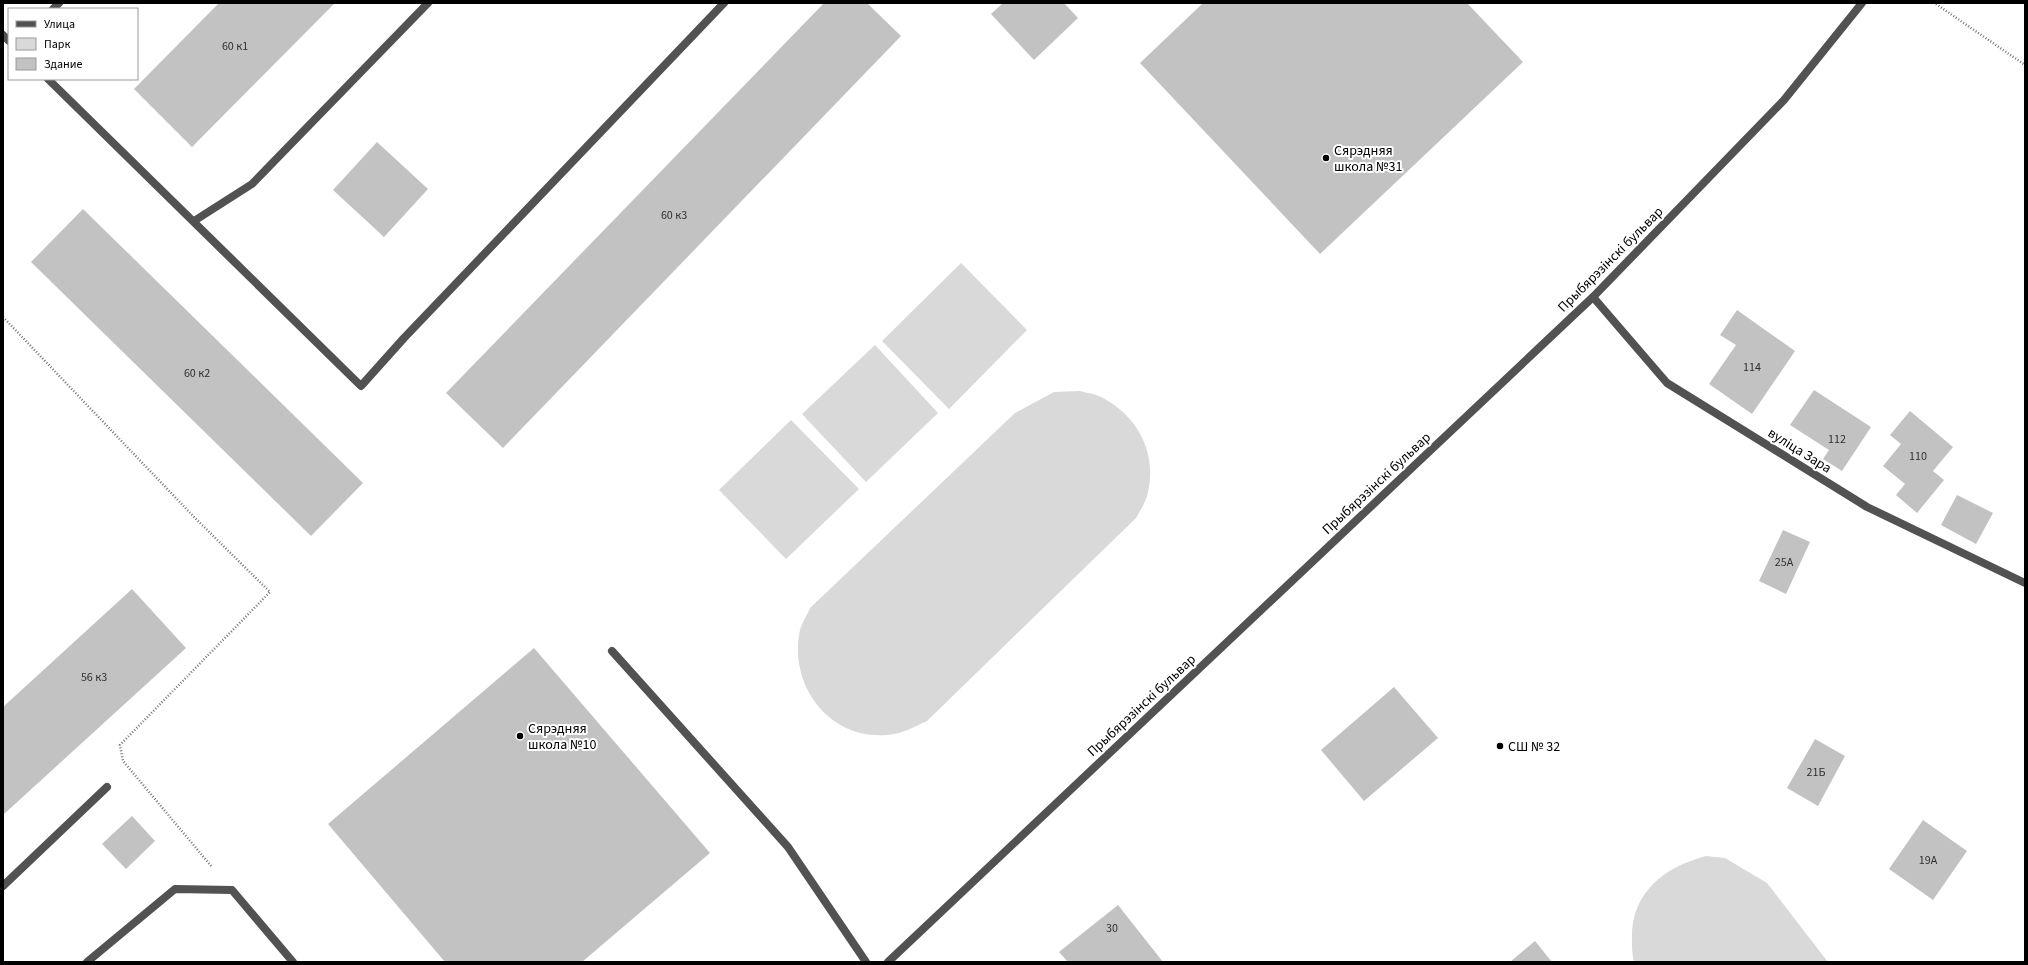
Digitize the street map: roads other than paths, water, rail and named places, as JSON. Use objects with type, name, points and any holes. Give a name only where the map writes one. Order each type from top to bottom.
[{"type":"street","points":[[194,221],[252,184],[428,3]]},
{"type":"street","points":[[49,80],[361,386],[404,338],[724,3]]},
{"type":"street","name":"Прыбярэзінскі бульвар","points":[[888,962],[1593,297],[1784,100],[1862,3]]},
{"type":"street","name":"вуліца Зара","points":[[1593,297],[1667,383],[1867,507],[2025,583]]},
{"type":"street","points":[[612,651],[788,847],[866,962]]},
{"type":"street","points":[[3,886],[107,787]]},
{"type":"street","points":[[88,962],[175,888],[232,890],[293,962]]},
{"type":"place","name":"Сярэдняя школа №31","points":[[1326,158]]},
{"type":"place","name":"Сярэдняя школа №10","points":[[520,736]]},
{"type":"place","name":"СШ № 32","points":[[1500,746]]}]
